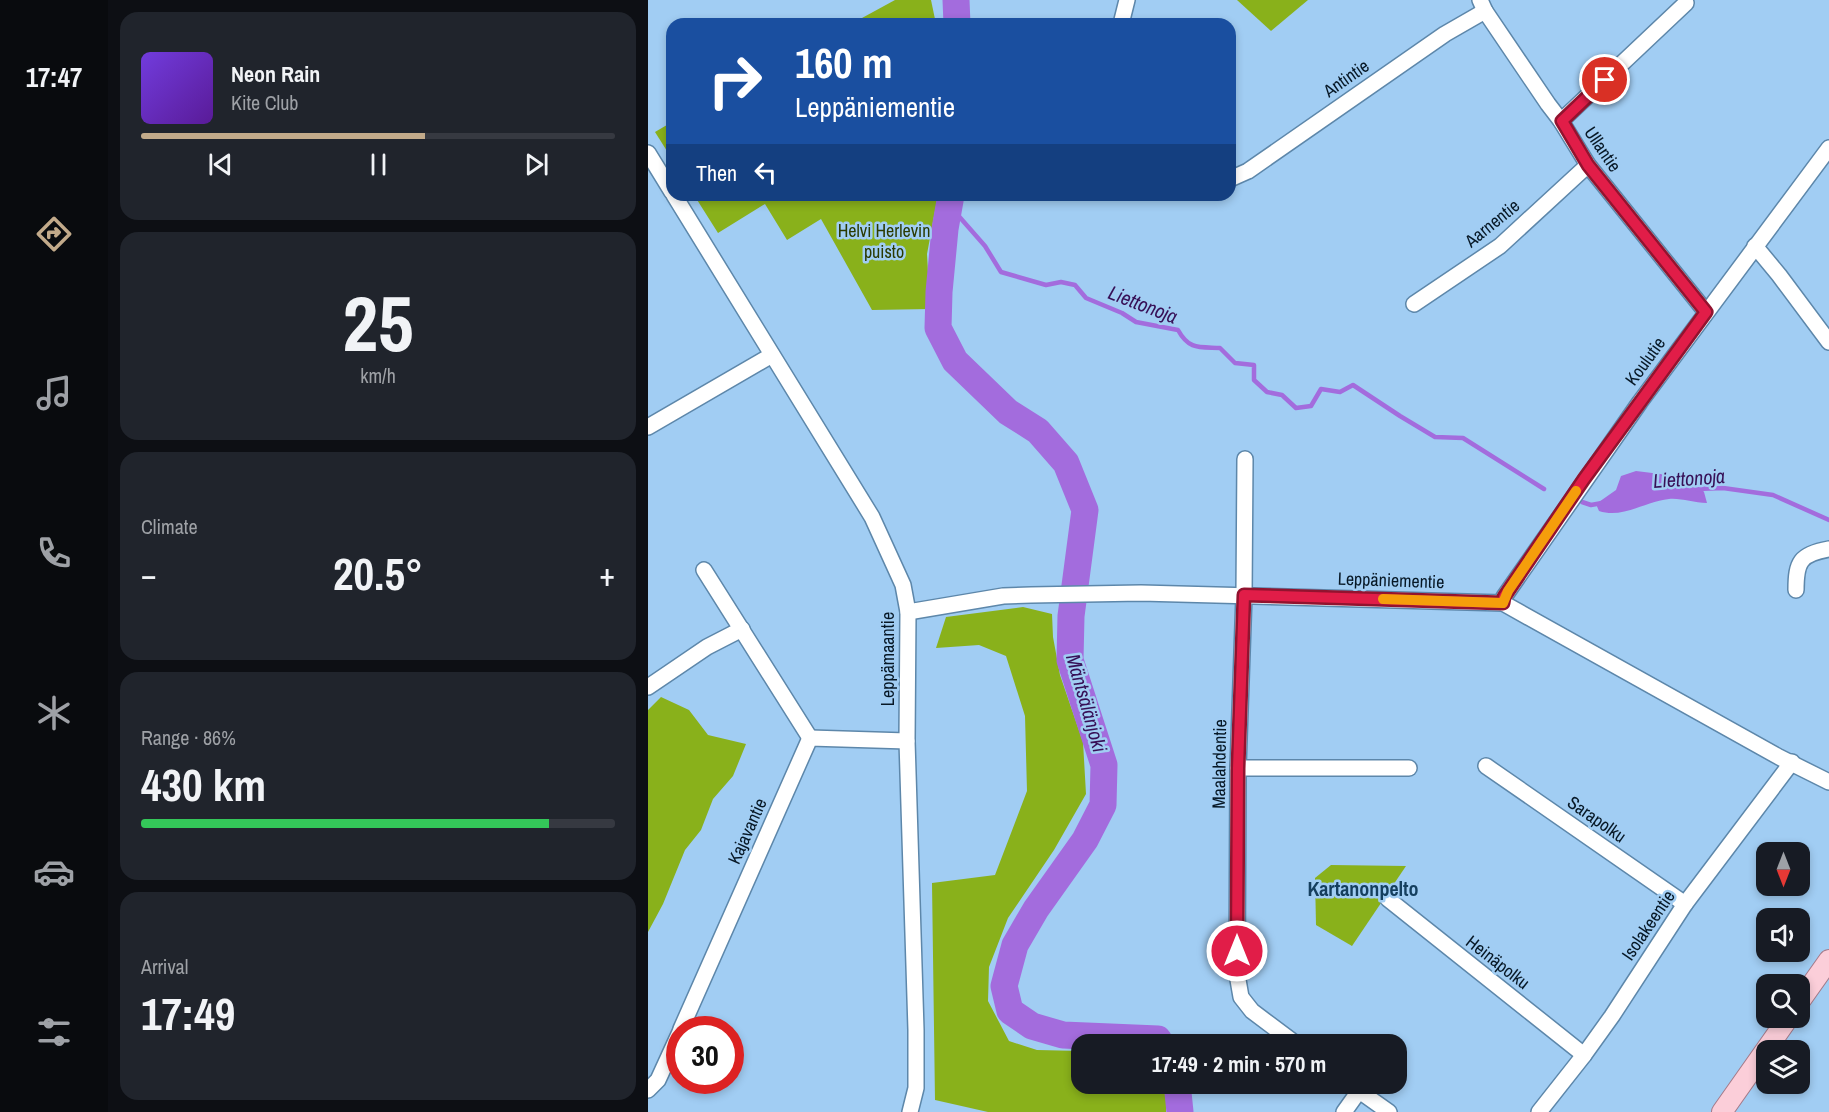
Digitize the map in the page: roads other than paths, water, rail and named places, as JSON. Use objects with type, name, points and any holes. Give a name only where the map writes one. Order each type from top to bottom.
[{"type":"main road","points":[[1810,987],[1829,960]]},
{"type":"main road","points":[[1722,1112],[1781,1028]]},
{"type":"street","points":[[1122,18],[1127,0]]},
{"type":"street","points":[[1562,121],[1686,3]]},
{"type":"street","name":"Ullantie","points":[[1482,5],[1548,105],[1562,121],[1588,165],[1706,312]]},
{"type":"street","name":"Antintie","points":[[1236,176],[1248,171],[1445,34],[1482,5]]},
{"type":"street","name":"Koulutie","points":[[1503,603],[1504,597],[1530,557],[1640,402],[1829,148]]},
{"type":"street","name":"Leppämaantie","points":[[648,153],[666,183]]},
{"type":"street","name":"Aarnentie","points":[[1414,304],[1500,246],[1588,165]]},
{"type":"street","name":"Leppämaantie","points":[[677,201],[872,517],[903,585],[908,612],[907,741],[916,1030],[916,1088],[910,1112]]},
{"type":"street","points":[[1755,246],[1829,342]]},
{"type":"street","points":[[648,427],[772,355]]},
{"type":"street","name":"Maalahdentie","points":[[1245,459],[1244,595],[1238,768],[1237,974],[1241,997],[1252,1011],[1283,1034]]},
{"type":"street","points":[[1796,590],[1798,565],[1811,553],[1829,549]]},
{"type":"street","points":[[704,570],[810,738],[907,741]]},
{"type":"street","name":"Leppäniementie","points":[[908,612],[1003,596],[1141,593],[1503,603],[1829,782]]},
{"type":"street","points":[[648,687],[707,646],[742,629]]},
{"type":"street","name":"Kajavantie","points":[[686,1016],[810,738]]},
{"type":"street","name":"Isolakeentie","points":[[1539,1112],[1612,1016],[1685,904],[1792,762]]},
{"type":"street","name":"Sarapolku","points":[[1486,766],[1685,904]]},
{"type":"street","points":[[1238,768],[1409,768]]},
{"type":"street","name":"Heinäpolku","points":[[1388,899],[1584,1055]]},
{"type":"street","name":"Kajavantie","points":[[648,1090],[658,1080],[666,1062]]},
{"type":"street","points":[[1344,1112],[1350,1094]]},
{"type":"street","points":[[1363,1094],[1389,1112]]},
{"type":"water","points":[[1636,471],[1693,478],[1704,492],[1707,503],[1669,499],[1617,513],[1599,511],[1596,504],[1616,490],[1621,476]]},
{"type":"waterway","name":"Mäntsälänjoki","points":[[956,0],[957,18]]},
{"type":"waterway","name":"Mäntsälänjoki","points":[[950,201],[939,292],[938,328],[955,361],[1008,412],[1038,431],[1066,463],[1085,510],[1071,616],[1070,660],[1104,765],[1103,805],[1085,840],[1036,909],[1015,945],[1004,986],[1010,1011],[1032,1026],[1071,1035]]},
{"type":"waterway","name":"Liettonoja","points":[[949,205],[985,246],[1001,272],[1046,285],[1061,282],[1075,285],[1086,298],[1122,313],[1136,322],[1178,330],[1186,341],[1195,346],[1220,348],[1235,363],[1254,365],[1254,380],[1267,392],[1282,395],[1296,408],[1311,406],[1321,389],[1340,392],[1353,385],[1435,437],[1463,438],[1544,489]]},
{"type":"waterway","name":"Liettonoja","points":[[1697,489],[1723,488],[1773,495],[1829,520]]},
{"type":"waterway","name":"Liettonoja","points":[[1582,502],[1591,505],[1602,503]]},
{"type":"waterway","name":"Mäntsälänjoki","points":[[1178,1094],[1180,1112]]},
{"type":"district","name":"Kartanonpelto","points":[[1363,888]]},
{"type":"park label","name":"Helvi Herlevin puisto","points":[[884,240]]}]
